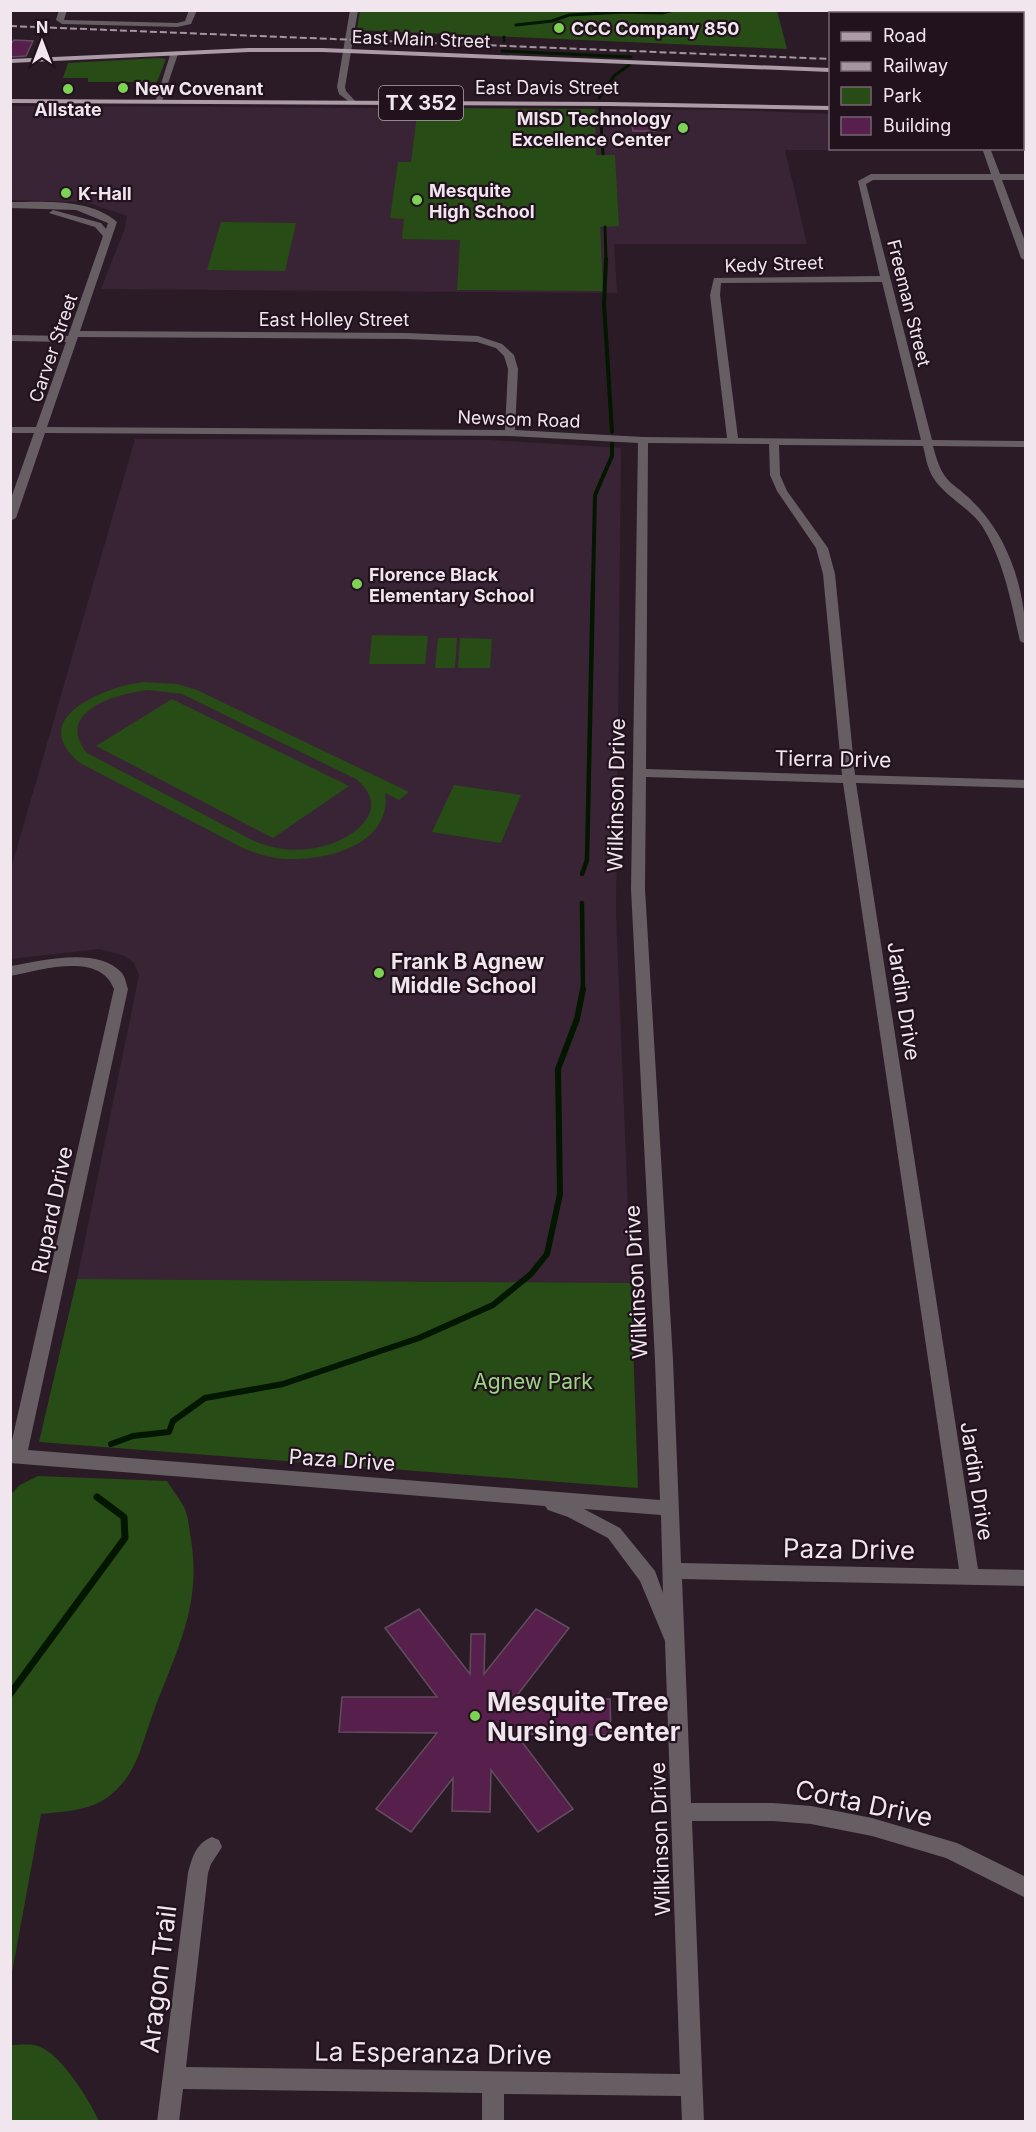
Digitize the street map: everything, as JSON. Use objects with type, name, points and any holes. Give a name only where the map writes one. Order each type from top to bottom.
[{"type":"main road","name":"East Main Street","points":[[10,61],[249,50],[348,51],[829,70]]},
{"type":"main road","name":"East Davis Street","points":[[10,101],[352,102],[829,108]]},
{"type":"street","points":[[63,10],[60,20],[62,22],[177,25],[188,22],[193,10]]},
{"type":"street","points":[[352,102],[342,92],[341,87],[354,10]]},
{"type":"street","points":[[348,51],[342,46],[345,28],[351,24]]},
{"type":"street","points":[[158,101],[174,54]]},
{"type":"street","points":[[987,150],[1026,258]]},
{"type":"street","name":"Freeman Street","points":[[996,177],[871,177],[861,183],[934,469],[941,483],[973,508],[1004,553],[1026,640]]},
{"type":"street","points":[[996,177],[1026,177]]},
{"type":"street","name":"Carver Street","points":[[10,206],[73,206],[102,215],[113,222],[75,337],[10,518]]},
{"type":"street","points":[[10,213],[68,216],[98,225],[109,237]]},
{"type":"street","name":"Kedy Street","points":[[733,442],[715,295],[717,280],[886,279]]},
{"type":"street","name":"East Holley Street","points":[[10,338],[395,336],[478,339],[499,346],[509,354],[513,369],[510,433]]},
{"type":"street","name":"Newsom Road","points":[[10,429],[510,433],[733,442],[1026,444]]},
{"type":"street","name":"Wilkinson Drive","points":[[643,440],[638,889],[642,1010],[663,1348],[693,2121]]},
{"type":"street","name":"Jardin Drive","points":[[774,442],[775,475],[782,491],[822,548],[829,574],[849,779],[970,1578]]},
{"type":"street","name":"Tierra Drive","points":[[640,774],[1026,784]]},
{"type":"street","name":"Rupard Drive","points":[[10,971],[86,962],[103,965],[115,973],[121,989],[58,1282],[14,1456]]},
{"type":"street","name":"Paza Drive","points":[[14,1456],[670,1508]]},
{"type":"street","points":[[528,1497],[574,1512],[614,1533],[648,1577],[675,1646]]},
{"type":"street","name":"Paza Drive","points":[[672,1570],[1026,1578]]},
{"type":"street","name":"Corta Drive","points":[[681,1812],[772,1812],[811,1815],[872,1827],[950,1850],[1026,1888]]},
{"type":"street","name":"Aragon Trail","points":[[168,2121],[198,1873],[202,1859],[212,1846]]},
{"type":"street","name":"La Esperanza Drive","points":[[173,2078],[691,2085]]},
{"type":"street","points":[[493,2121],[494,2083]]},
{"type":"shaded area","name":"Mesquite High School","points":[[11,106],[731,110],[829,114],[829,150],[785,150],[807,244],[614,244],[617,293],[101,289],[125,228],[127,216],[86,202],[11,200]]},
{"type":"shaded area","name":"Frank B Agnew Middle School","points":[[135,439],[490,440],[621,448],[616,914],[631,1283],[77,1279],[139,975],[134,963],[125,956],[99,949],[11,959],[10,872]]},
{"type":"green space","points":[[360,10],[777,11],[787,49],[357,30]]},
{"type":"green space","points":[[166,59],[157,82],[88,82],[88,78],[63,78],[68,63]]},
{"type":"green space","points":[[418,108],[595,109],[596,155],[615,155],[619,226],[600,227],[603,291],[457,290],[460,240],[402,239],[404,219],[390,218],[398,162],[411,162]]},
{"type":"green space","points":[[221,222],[296,223],[285,271],[207,270]]},
{"type":"green space","points":[[372,635],[428,636],[425,664],[369,664]]},
{"type":"green space","points":[[438,638],[457,638],[455,668],[435,668]]},
{"type":"green space","points":[[460,638],[492,639],[490,668],[458,668]]},
{"type":"green space","points":[[143,682],[177,684],[197,690],[409,792],[399,800],[385,793],[385,810],[379,824],[370,835],[342,851],[310,858],[289,859],[270,857],[245,849],[80,763],[65,747],[61,732],[66,719],[77,708],[109,690]],"holes":[[[149,690],[182,694],[356,779],[367,791],[371,803],[369,814],[363,824],[341,840],[315,848],[291,850],[267,846],[87,753],[79,738],[78,726],[84,715],[107,700]]]},
{"type":"green space","points":[[172,699],[349,786],[273,838],[96,746]]},
{"type":"green space","points":[[454,785],[521,795],[501,843],[432,832]]},
{"type":"green space","name":"Agnew Park","points":[[77,1279],[631,1283],[638,1488],[39,1442]]},
{"type":"green space","points":[[38,1476],[167,1481],[184,1507],[187,1517],[193,1560],[193,1585],[190,1607],[177,1651],[137,1758],[128,1776],[114,1792],[89,1807],[41,1814],[11,1978],[11,1494],[20,1485]]},
{"type":"green space","points":[[11,2045],[34,2045],[53,2056],[63,2065],[81,2089],[99,2121],[11,2121]]},
{"type":"building","points":[[14,40],[33,41],[26,56],[10,57],[10,45]]},
{"type":"building","points":[[631,116],[654,116],[655,131],[633,131]]},
{"type":"building","name":"Mesquite Tree Nursing Center","points":[[419,1609],[470,1674],[471,1634],[485,1634],[484,1674],[536,1609],[569,1628],[515,1698],[610,1699],[611,1735],[516,1734],[573,1809],[538,1832],[491,1770],[490,1812],[452,1811],[453,1778],[411,1832],[376,1809],[437,1733],[339,1732],[342,1697],[437,1697],[385,1628]]},
{"type":"waterway","points":[[516,25],[552,21],[569,15],[624,12],[662,13],[674,10]]},
{"type":"waterway","points":[[502,51],[631,57]]},
{"type":"waterway","points":[[599,98],[614,76],[629,65]]},
{"type":"waterway","points":[[600,109],[603,154]]},
{"type":"waterway","points":[[605,227],[606,259]]},
{"type":"waterway","points":[[606,259],[604,304],[612,432]]},
{"type":"waterway","points":[[593,585],[595,495],[612,456],[612,444]]},
{"type":"waterway","points":[[582,874],[587,860],[593,583]]},
{"type":"waterway","points":[[582,903],[583,989]]},
{"type":"waterway","points":[[111,1444],[133,1436],[169,1432],[173,1421],[205,1398],[283,1384],[419,1338],[493,1305],[531,1274],[547,1254],[560,1194],[558,1069],[577,1019],[583,989]]},
{"type":"waterway","points":[[10,1694],[125,1538],[124,1517],[97,1497]]},
{"type":"railway","points":[[10,26],[829,59]]},
{"type":"place","name":"CCC Company 850","points":[[559,28]]},
{"type":"place","name":"New Covenant","points":[[123,88]]},
{"type":"place","name":"Allstate","points":[[68,89]]},
{"type":"place","name":"MISD Technology Excellence Center","points":[[683,128]]},
{"type":"place","name":"K-Hall","points":[[66,193]]},
{"type":"place","name":"Mesquite High School","points":[[417,200]]},
{"type":"place","name":"Florence Black Elementary School","points":[[357,584]]},
{"type":"place","name":"Frank B Agnew Middle School","points":[[379,973]]},
{"type":"place","name":"Mesquite Tree Nursing Center","points":[[475,1716]]}]
